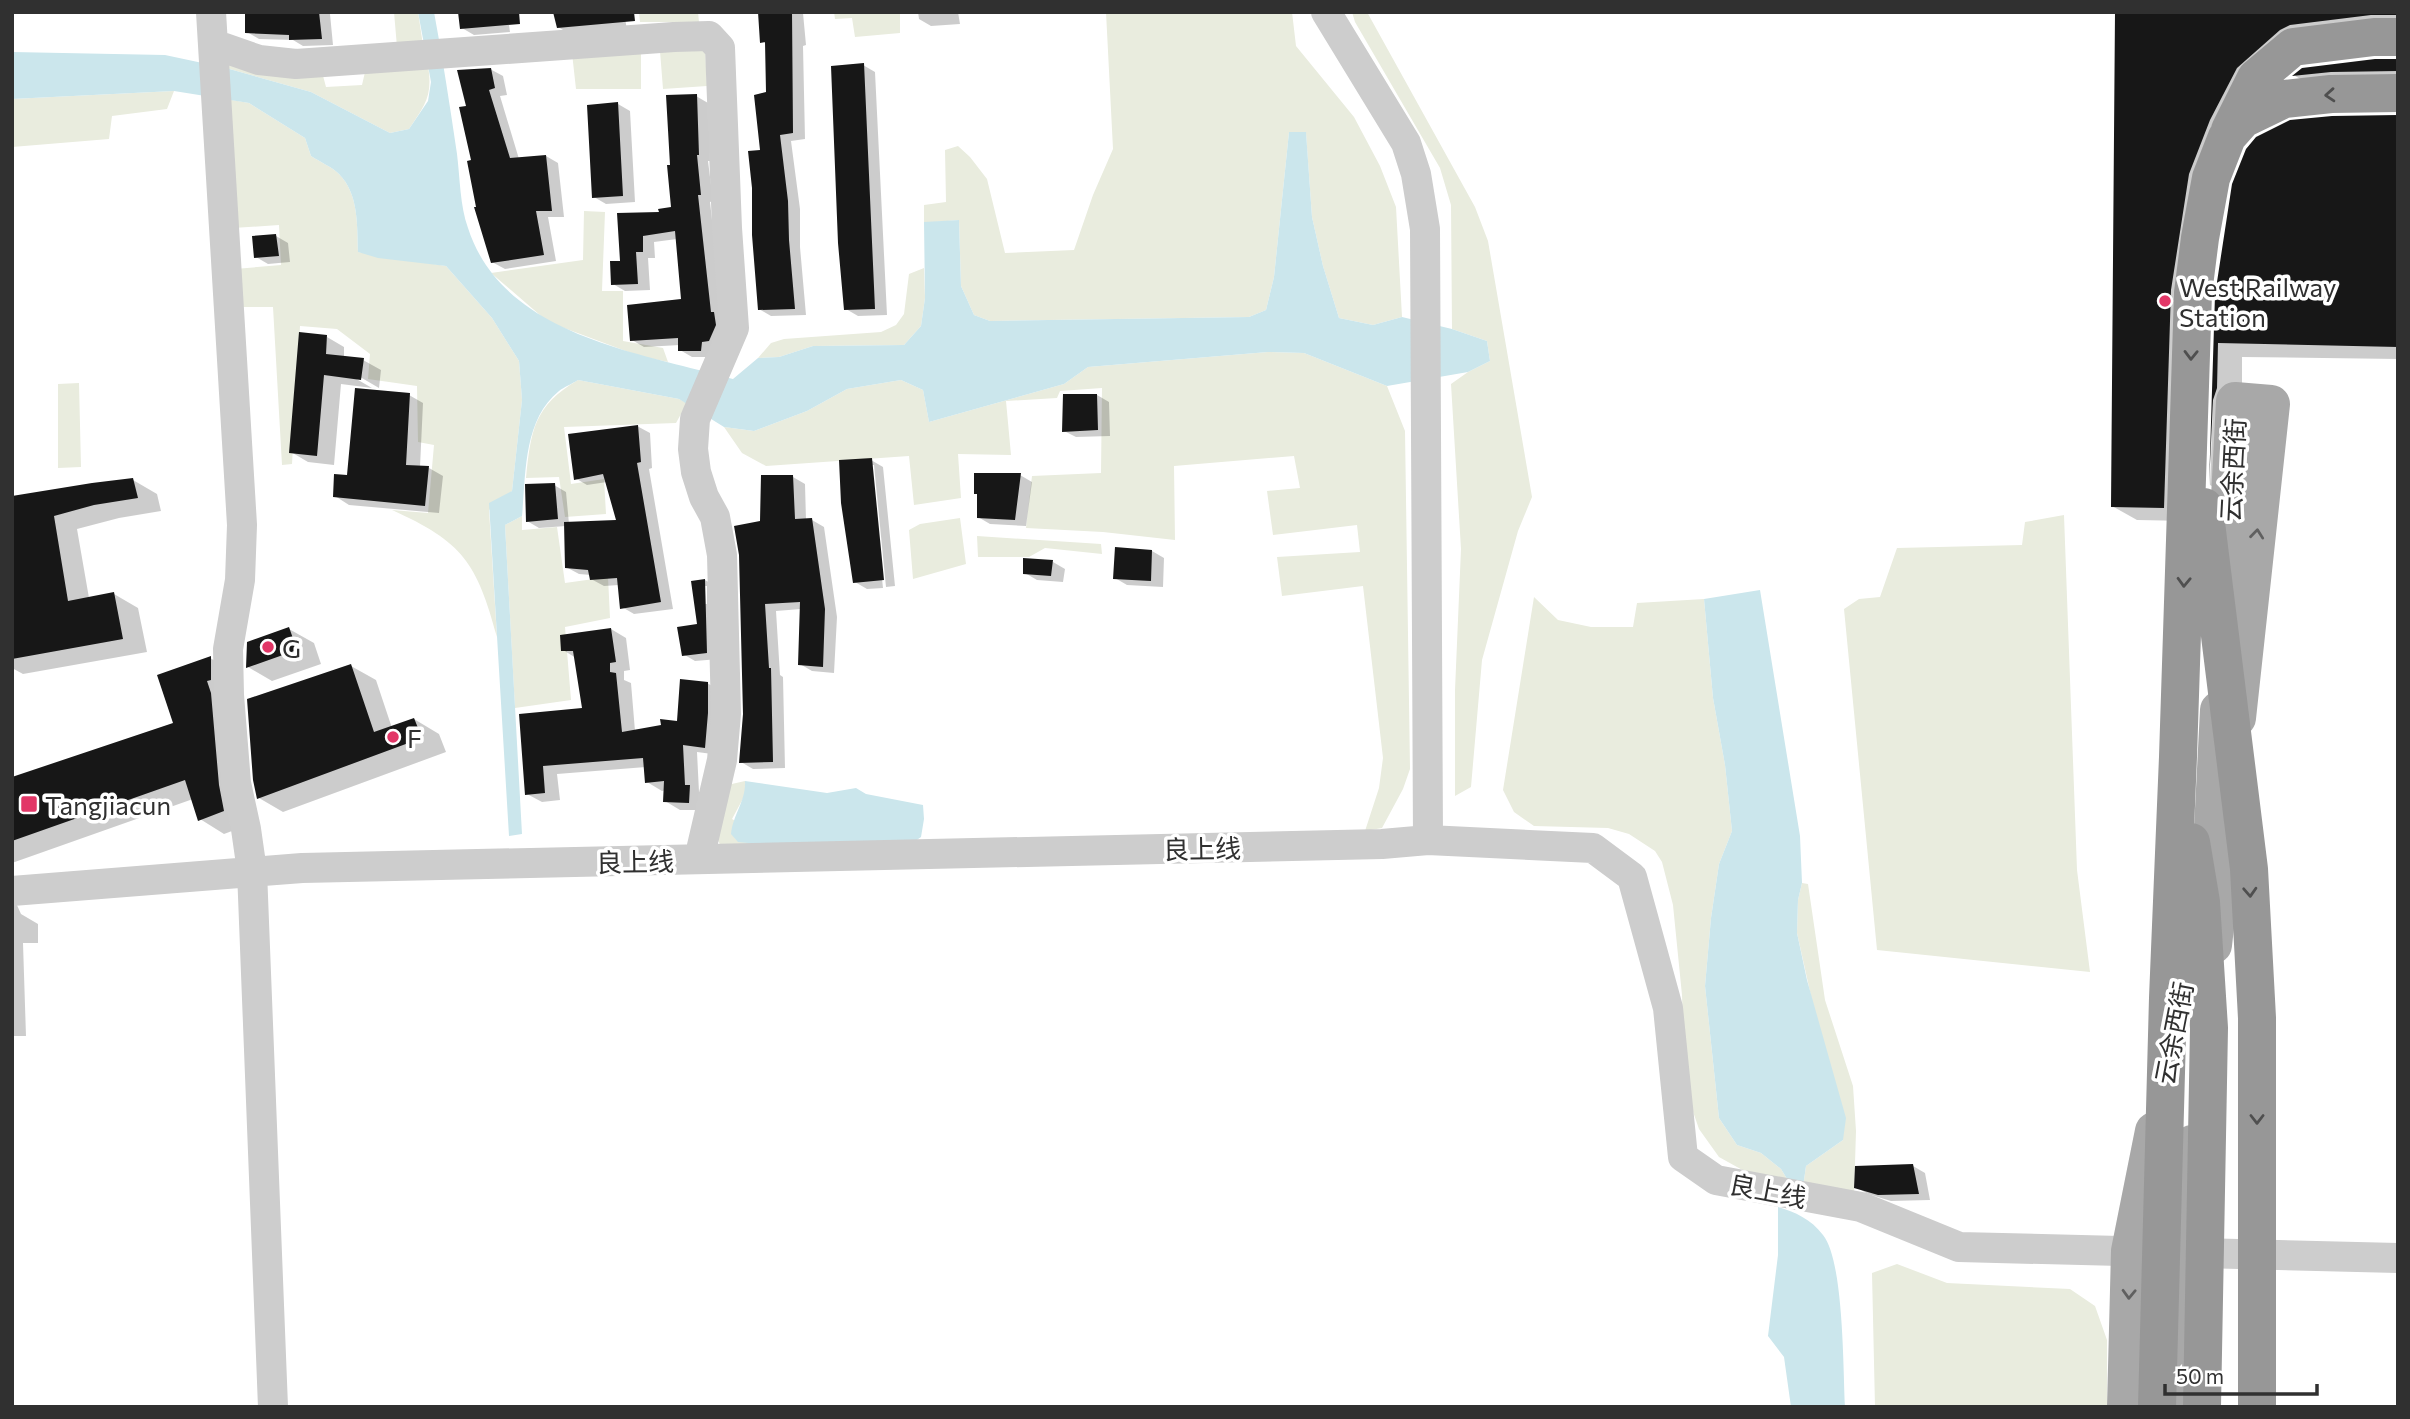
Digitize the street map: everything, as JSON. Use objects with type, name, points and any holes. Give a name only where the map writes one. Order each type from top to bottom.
[{"type":"highway","points":[[2157,1407],[2168,998],[2193,293],[2200,238],[2211,178],[2227,137],[2256,78],[2293,47],[2374,37],[2398,37]]},
{"type":"highway","points":[[2227,137],[2243,119],[2284,99],[2330,94],[2398,93]]},
{"type":"highway","points":[[2190,411],[2212,565],[2249,869],[2257,1018],[2257,1407]]},
{"type":"highway","points":[[2178,757],[2201,902],[2209,1028],[2202,1407]]},
{"type":"highway","points":[[2214,844],[2230,1042],[2226,1407]]},
{"type":"main road","name":"云余西街","points":[[2126,1407],[2130,1251],[2214,844],[2235,401],[2271,404],[2180,1252],[2179,1407]]},
{"type":"street","points":[[211,12],[242,525],[240,580],[228,649],[229,695],[236,783],[252,870],[273,1407]]},
{"type":"street","points":[[1326,12],[1406,144],[1416,174],[1425,229],[1428,840]]},
{"type":"street","points":[[213,53],[296,64],[709,36],[720,48],[734,328],[695,419],[693,449],[696,472],[704,497],[715,517],[722,555],[726,714],[722,760],[699,859]]},
{"type":"street","name":"良上线","points":[[12,891],[252,870],[1382,845],[1428,840],[1593,848],[1632,877],[1668,1008],[1683,1157],[1716,1180],[1861,1207],[1959,1247],[2398,1258]]},
{"type":"shaded area","points":[[394,12],[418,12],[423,45],[397,47]]},
{"type":"shaded area","points":[[639,12],[698,12],[699,22],[640,22]]},
{"type":"shaded area","points":[[834,12],[900,12],[900,33],[855,37],[852,18],[835,19]]},
{"type":"shaded area","points":[[1106,12],[1292,12],[1296,46],[1354,117],[1380,166],[1396,207],[1402,317],[1373,325],[1339,318],[1312,217],[1306,133],[1289,132],[1274,277],[1266,310],[1249,317],[990,321],[974,315],[961,286],[959,220],[924,223],[924,205],[946,202],[945,150],[958,146],[987,179],[1005,253],[1074,250],[1113,149]]},
{"type":"shaded area","points":[[1352,12],[1367,12],[1475,207],[1488,241],[1532,497],[1518,531],[1482,660],[1471,787],[1455,796],[1455,690],[1461,549],[1451,384],[1490,361],[1487,341],[1452,329],[1451,205],[1440,168],[1355,22]]},
{"type":"shaded area","points":[[705,47],[707,86],[663,89],[660,51]]},
{"type":"shaded area","points":[[641,50],[641,89],[576,89],[572,53]]},
{"type":"shaded area","points":[[224,55],[322,72],[326,87],[362,85],[365,72],[428,66],[428,93],[409,129],[390,133],[311,92],[226,68]]},
{"type":"shaded area","points":[[174,91],[167,109],[112,116],[109,139],[12,147],[12,99]]},
{"type":"shaded area","points":[[226,99],[249,103],[305,138],[311,156],[339,174],[346,182],[354,201],[358,252],[446,266],[492,318],[519,361],[522,400],[512,491],[489,510],[497,637],[482,590],[464,558],[436,533],[392,510],[428,513],[434,445],[418,442],[417,386],[368,379],[370,354],[337,329],[300,326],[292,464],[282,465],[273,307],[239,307],[235,269],[281,265],[279,225],[233,228]]},
{"type":"shaded area","points":[[584,211],[605,212],[602,291],[623,291],[623,341],[663,348],[668,362],[639,356],[548,322],[491,273],[583,260]]},
{"type":"shaded area","points":[[924,268],[925,298],[921,326],[904,345],[813,346],[779,357],[758,358],[771,343],[784,339],[881,332],[896,325],[904,314],[909,274]]},
{"type":"shaded area","points":[[1268,352],[1304,353],[1387,386],[1405,431],[1410,769],[1403,789],[1382,828],[1365,831],[1379,788],[1383,758],[1363,586],[1282,596],[1277,557],[1360,552],[1357,525],[1273,535],[1267,491],[1300,488],[1294,456],[1174,466],[1175,540],[1103,532],[1026,528],[1032,476],[1101,473],[1102,388],[1060,391],[1057,398],[1006,401],[1011,455],[958,454],[961,498],[914,505],[909,456],[766,466],[742,453],[724,427],[754,431],[807,411],[847,389],[901,380],[923,390],[929,422],[1064,384],[1088,367]]},
{"type":"shaded area","points":[[578,380],[679,399],[687,403],[676,423],[564,427],[571,484],[604,479],[606,514],[565,517],[559,477],[526,478],[530,446],[537,421],[552,400]]},
{"type":"shaded area","points":[[79,383],[81,467],[58,468],[58,384]]},
{"type":"shaded area","points":[[2064,515],[2077,870],[2090,972],[1877,950],[1844,609],[1859,599],[1880,597],[1897,548],[2022,545],[2025,522]]},
{"type":"shaded area","points":[[522,516],[522,530],[557,527],[565,583],[608,577],[610,618],[565,627],[571,700],[515,708],[505,525]]},
{"type":"shaded area","points":[[960,518],[966,564],[913,579],[909,530],[920,524]]},
{"type":"shaded area","points":[[977,536],[1101,544],[1102,554],[1045,548],[1029,557],[978,557]]},
{"type":"shaded area","points":[[1534,597],[1558,620],[1591,627],[1633,627],[1637,603],[1704,599],[1713,698],[1725,765],[1732,831],[1719,864],[1705,986],[1719,1118],[1737,1145],[1761,1153],[1781,1169],[1792,1187],[1755,1177],[1719,1157],[1699,1129],[1690,1103],[1684,1062],[1682,995],[1673,905],[1662,862],[1655,851],[1629,834],[1608,828],[1534,826],[1514,812],[1503,790]]},
{"type":"shaded area","points":[[745,781],[746,793],[732,819],[781,846],[722,849],[717,838],[723,786]]},
{"type":"shaded area","points":[[1802,883],[1808,884],[1825,1000],[1853,1086],[1856,1131],[1854,1195],[1803,1187],[1806,1166],[1843,1140],[1797,933],[1798,900]]},
{"type":"shaded area","points":[[1897,1264],[1947,1283],[2070,1289],[2095,1306],[2107,1340],[2107,1407],[1875,1407],[1872,1273]]},
{"type":"water","points":[[418,12],[434,12],[457,154],[463,211],[468,228],[486,264],[511,293],[542,316],[578,334],[617,348],[733,379],[758,358],[779,357],[813,346],[904,345],[921,326],[925,298],[924,222],[959,220],[961,286],[974,315],[990,321],[1249,317],[1266,310],[1274,277],[1289,132],[1306,132],[1312,217],[1339,318],[1373,325],[1402,317],[1452,329],[1487,341],[1490,361],[1468,372],[1387,386],[1304,353],[1268,352],[1088,367],[1064,384],[929,422],[923,390],[901,380],[847,389],[807,411],[754,431],[724,427],[679,399],[578,380],[559,391],[547,403],[539,417],[528,449],[522,516],[505,525],[522,834],[509,836],[489,503],[512,491],[522,400],[519,361],[492,318],[446,266],[378,258],[358,252],[356,211],[346,182],[336,171],[311,156],[305,138],[249,103],[174,91],[12,99],[12,52],[165,55],[226,68],[311,92],[390,133],[409,129],[428,101],[431,82]]},
{"type":"water","points":[[1760,590],[1800,836],[1802,883],[1798,900],[1797,933],[1807,980],[1846,1118],[1843,1140],[1806,1166],[1803,1187],[1792,1187],[1781,1169],[1761,1153],[1737,1145],[1719,1118],[1705,986],[1719,864],[1732,831],[1725,765],[1713,698],[1704,599]]},
{"type":"water","points":[[745,781],[827,793],[856,788],[866,794],[923,805],[921,837],[911,844],[781,846],[738,842],[731,834],[744,795]]},
{"type":"water","points":[[1778,1207],[1808,1220],[1823,1235],[1830,1248],[1839,1291],[1845,1407],[1791,1407],[1784,1357],[1768,1336],[1778,1255]]},
{"type":"building","points":[[245,12],[319,12],[322,39],[289,40],[289,35],[245,33]]},
{"type":"building","points":[[458,12],[519,12],[520,24],[460,29]]},
{"type":"building","points":[[553,12],[634,12],[635,21],[557,28]]},
{"type":"building","points":[[758,12],[792,12],[793,133],[780,135],[788,201],[795,309],[758,310],[748,151],[760,150],[754,95],[766,92],[765,42],[760,43]]},
{"type":"building","name":"West Railway Station","points":[[2115,12],[2398,12],[2398,15],[2371,15],[2290,25],[2280,30],[2237,68],[2210,120],[2189,174],[2171,290],[2164,508],[2111,507]]},
{"type":"building","points":[[2375,59],[2398,59],[2398,71],[2331,72],[2292,76],[2302,68]]},
{"type":"building","points":[[864,63],[875,309],[844,310],[838,243],[831,66]]},
{"type":"building","points":[[491,68],[495,88],[489,90],[510,158],[546,155],[552,211],[536,211],[544,255],[491,263],[474,207],[467,161],[471,160],[459,107],[466,106],[457,70]]},
{"type":"building","points":[[697,94],[697,155],[701,195],[698,195],[711,312],[714,312],[716,325],[709,341],[702,342],[701,351],[678,351],[678,338],[630,341],[627,305],[681,299],[675,231],[643,236],[643,252],[636,252],[638,284],[611,285],[610,261],[620,261],[617,213],[659,212],[658,209],[671,207],[667,165],[670,165],[666,95]]},
{"type":"building","points":[[618,102],[623,196],[592,198],[587,105]]},
{"type":"building","points":[[2398,115],[2398,347],[2218,343],[2209,486],[2215,295],[2232,184],[2246,149],[2256,137],[2290,120]]},
{"type":"building","points":[[276,234],[279,256],[254,258],[252,236]]},
{"type":"building","points":[[299,332],[327,335],[326,354],[364,358],[361,380],[324,375],[317,456],[289,453]]},
{"type":"building","points":[[355,388],[410,393],[406,465],[429,466],[425,506],[333,497],[334,474],[347,475]]},
{"type":"building","points":[[1063,394],[1097,394],[1098,430],[1062,432]]},
{"type":"building","points":[[638,425],[641,462],[637,463],[661,602],[620,609],[617,578],[590,580],[588,570],[565,568],[564,522],[616,520],[603,474],[574,480],[568,434]]},
{"type":"building","points":[[872,458],[884,580],[853,583],[841,503],[839,460]]},
{"type":"building","points":[[974,473],[1021,473],[1015,520],[977,518]]},
{"type":"building","points":[[761,475],[793,475],[795,519],[812,518],[825,609],[823,667],[798,665],[800,602],[765,604],[771,668],[773,762],[739,763],[743,714],[739,555],[734,526],[760,521]]},
{"type":"building","points":[[133,478],[138,498],[94,505],[54,516],[68,601],[114,592],[123,639],[12,659],[12,496]]},
{"type":"building","points":[[555,483],[558,519],[526,522],[525,484]]},
{"type":"building","points":[[1115,547],[1152,550],[1151,581],[1113,579]]},
{"type":"building","points":[[1023,558],[1053,560],[1051,576],[1023,574]]},
{"type":"building","points":[[705,579],[707,653],[682,656],[677,627],[697,624],[691,581]]},
{"type":"building","name":"G","points":[[289,627],[297,650],[246,668],[247,642]]},
{"type":"building","points":[[611,628],[616,662],[610,663],[610,672],[616,673],[622,732],[661,725],[660,719],[677,721],[680,679],[708,682],[705,748],[683,745],[685,785],[690,785],[689,803],[663,802],[664,781],[645,783],[643,758],[543,766],[545,793],[525,795],[519,714],[582,708],[573,651],[561,651],[560,635]]},
{"type":"building","points":[[211,656],[211,680],[207,681],[211,693],[219,785],[224,811],[198,821],[185,780],[12,841],[12,777],[173,723],[157,675]]},
{"type":"building","points":[[351,664],[374,732],[414,718],[422,738],[257,799],[247,699]]},
{"type":"building","points":[[1913,1164],[1919,1194],[1878,1195],[1854,1188],[1855,1166]]},
{"type":"place","name":"West Railway Station","points":[[2165,301]]},
{"type":"place","name":"G","points":[[268,647]]},
{"type":"place","name":"F","points":[[393,737]]},
{"type":"place","name":"Tangjiacun","points":[[29,804]]}]
